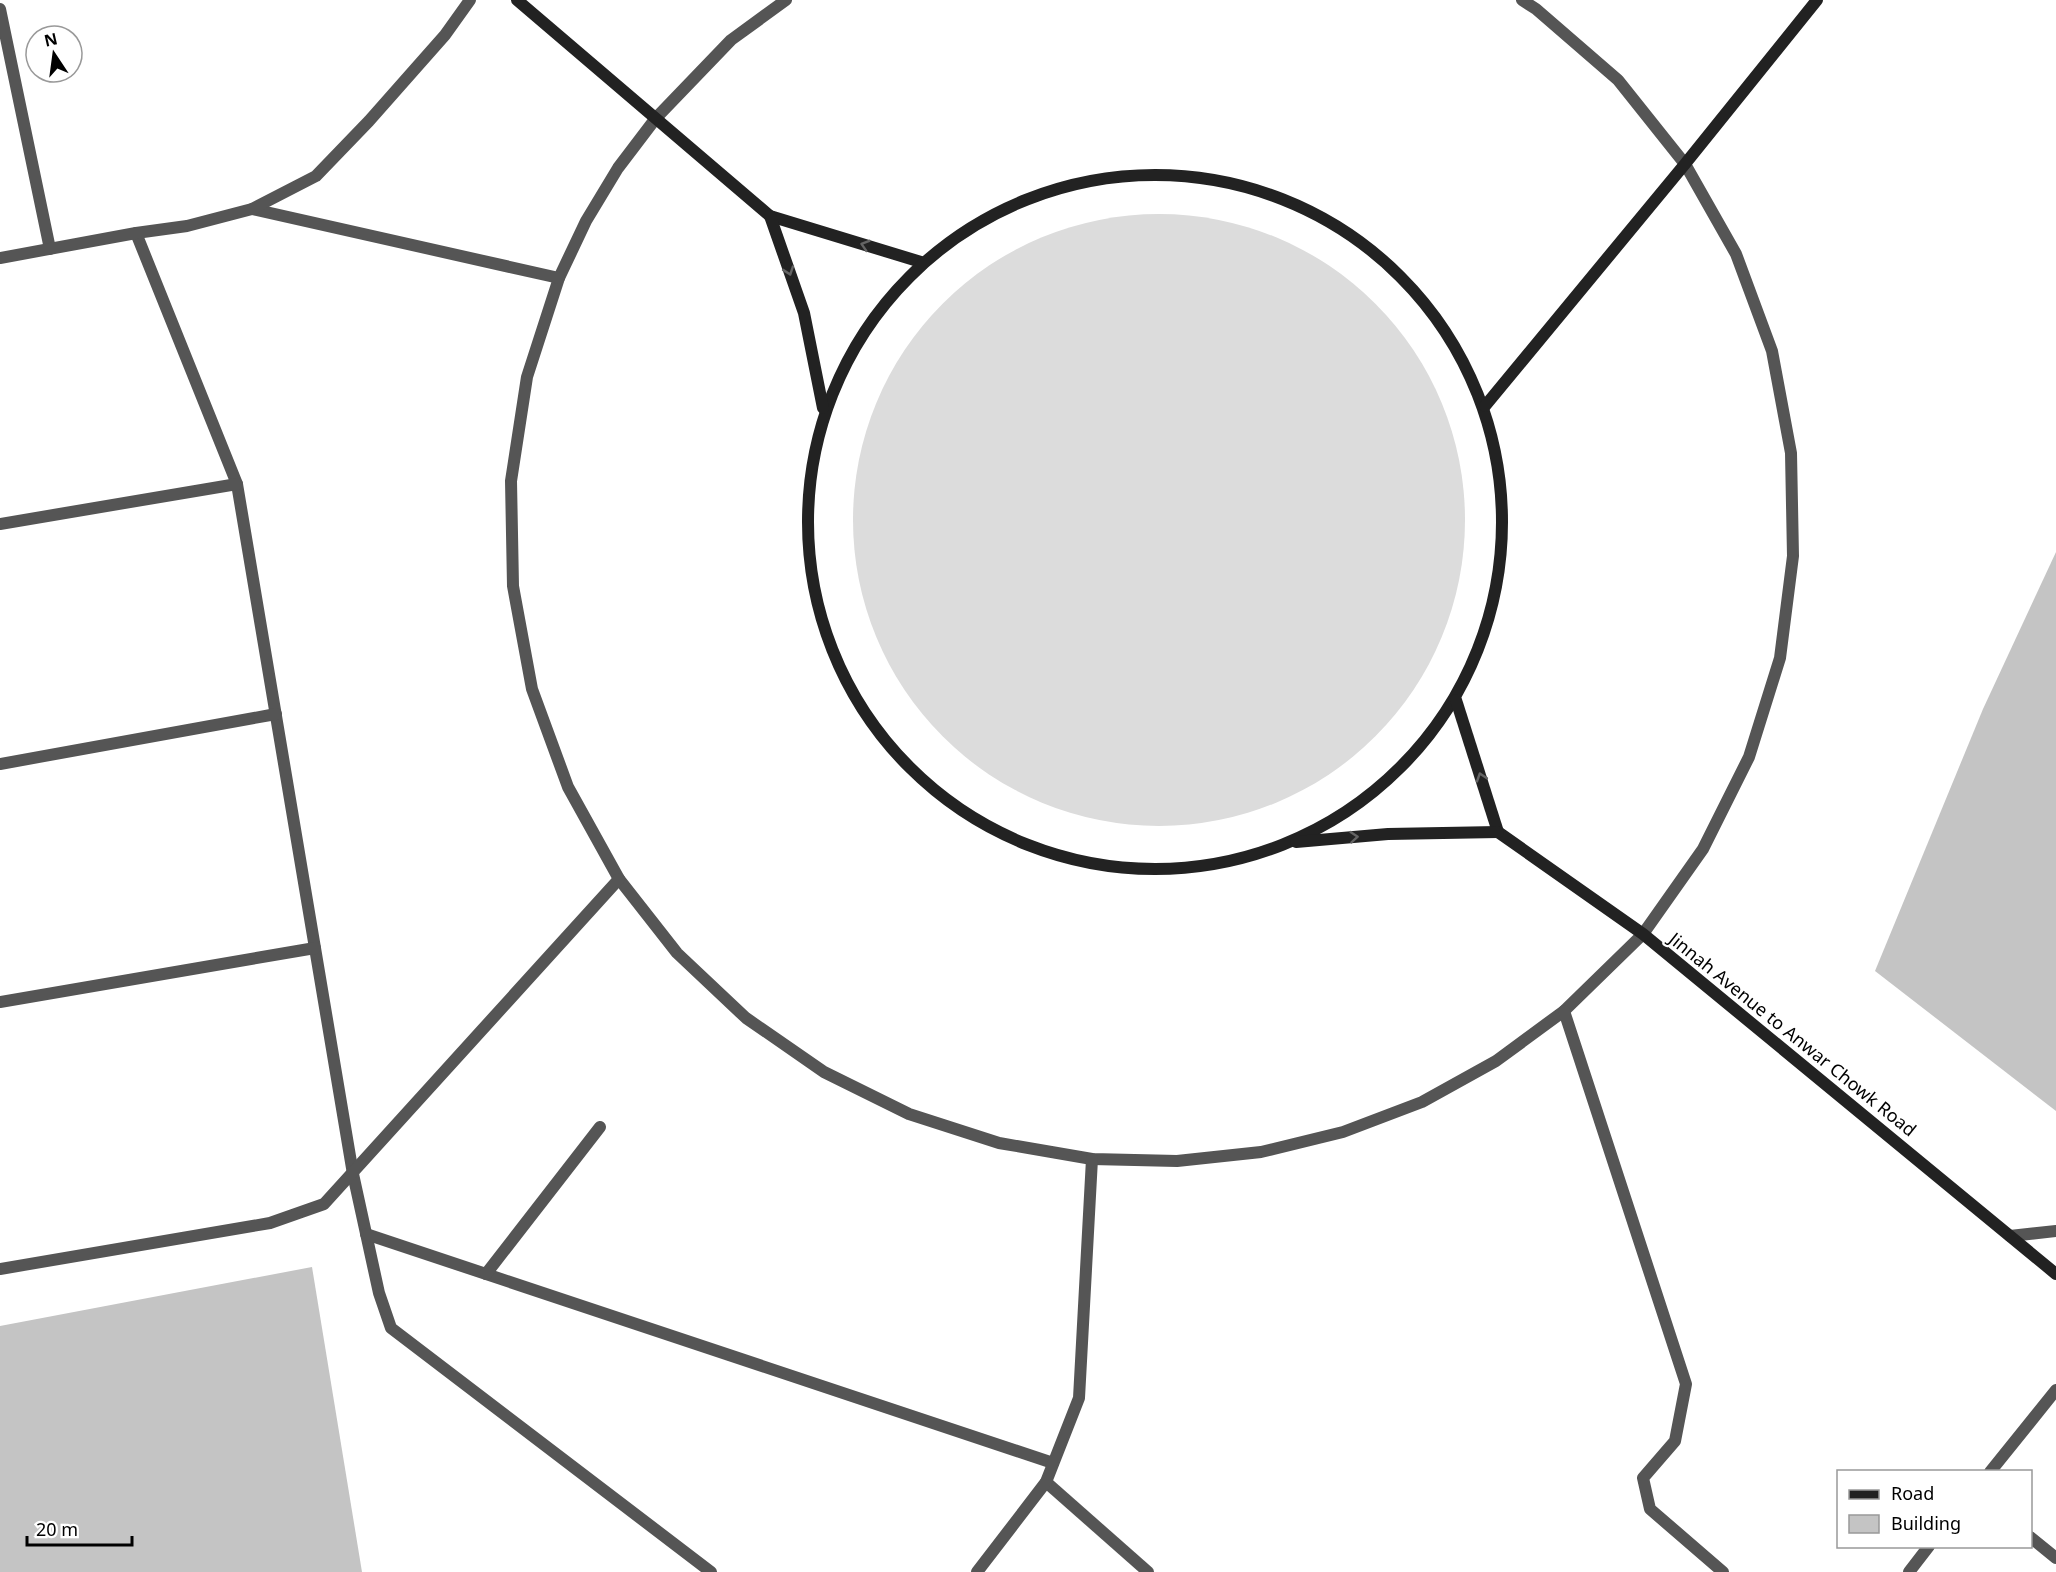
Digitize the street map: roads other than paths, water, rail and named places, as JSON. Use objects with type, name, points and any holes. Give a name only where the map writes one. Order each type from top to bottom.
[{"type":"street","points":[[0,258],[187,226],[252,208],[316,176],[438,44],[470,0]]},
{"type":"street","points":[[517,0],[770,216],[921,262]]},
{"type":"street","points":[[786,0],[731,40],[656,118],[618,168],[591,212],[559,278],[527,377],[511,481],[513,586],[532,689],[567,788],[619,879],[677,953],[746,1018],[824,1072],[909,1114],[999,1143],[1092,1159],[1177,1161],[1261,1152],[1343,1132],[1422,1102],[1496,1061],[1564,1011],[1643,934],[1703,849],[1749,757],[1780,658],[1793,556],[1791,453],[1772,351],[1736,254],[1685,164],[1618,80],[1536,9],[1522,0]]},
{"type":"street","points":[[1485,406],[1817,0]]},
{"type":"street","points":[[0,9],[50,249]]},
{"type":"street","points":[[1295,842],[1387,783],[1456,700],[1495,606],[1505,506],[1485,406],[1431,306],[1347,229],[1242,184],[1128,174],[1017,201],[921,262],[862,329],[823,408],[804,541],[837,671],[916,779],[1031,849],[1164,872],[1295,842],[1388,834],[1498,832],[1456,700]]},
{"type":"street","points":[[252,208],[559,278]]},
{"type":"street","points":[[770,216],[804,313],[823,408]]},
{"type":"street","points":[[136,233],[237,484],[353,1174],[379,1293],[391,1328],[711,1572]]},
{"type":"street","points":[[0,524],[237,484]]},
{"type":"street","points":[[0,764],[276,714]]},
{"type":"street","name":"Jinnah Avenue to Anwar Chowk Road","points":[[1498,832],[1643,934],[2056,1274]]},
{"type":"street","points":[[0,1269],[270,1223],[324,1204],[619,879]]},
{"type":"street","points":[[0,1002],[315,948]]},
{"type":"street","points":[[1564,1011],[1686,1384],[1675,1441],[1643,1478],[1650,1509],[1723,1572]]},
{"type":"street","points":[[486,1274],[600,1127]]},
{"type":"street","points":[[977,1572],[1046,1482],[1078,1398],[1092,1159]]},
{"type":"street","points":[[2010,1236],[2056,1231]]},
{"type":"street","points":[[366,1234],[1053,1463]]},
{"type":"street","points":[[1992,1470],[2056,1390]]},
{"type":"street","points":[[1046,1482],[1148,1572]]},
{"type":"street","points":[[2032,1539],[2056,1558]]},
{"type":"street","points":[[1909,1572],[1927,1548]]}]
